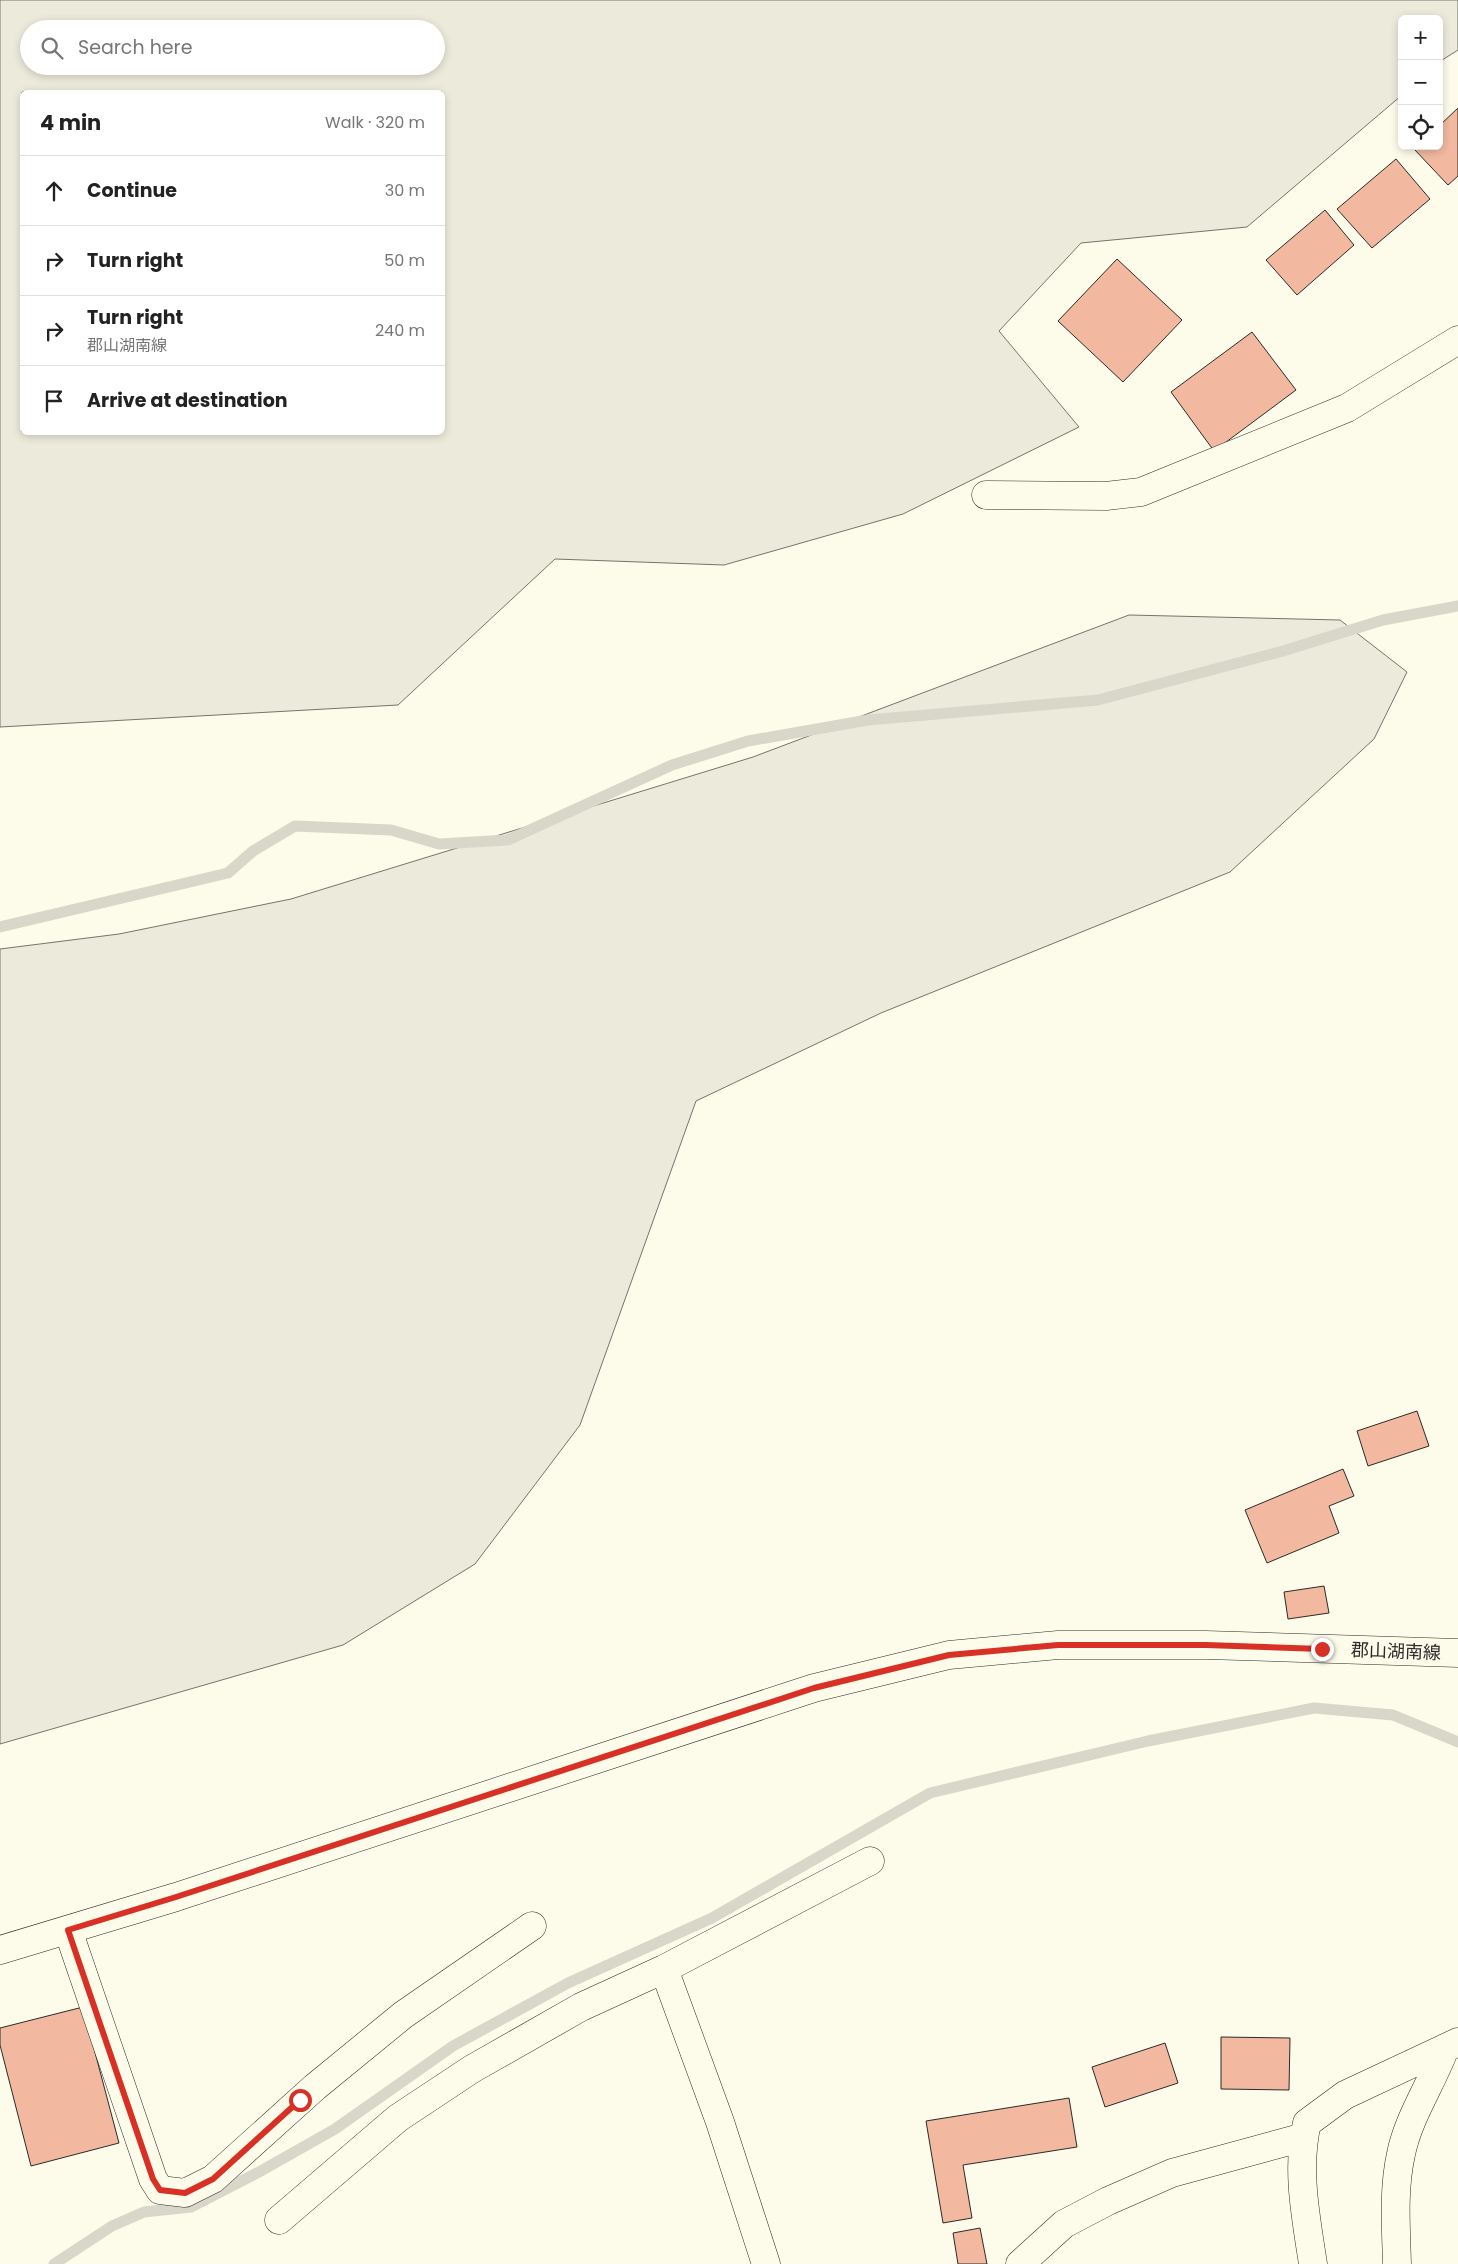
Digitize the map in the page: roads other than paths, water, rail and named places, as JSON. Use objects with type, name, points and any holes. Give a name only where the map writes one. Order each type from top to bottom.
[{"type":"street","points":[[986,495],[1106,496],[1141,492],[1347,408],[1458,340]]},
{"type":"street","name":"郡山湖南線","points":[[0,1950],[176,1897],[814,1688],[949,1655],[1058,1645],[1206,1645],[1458,1653]]},
{"type":"street","points":[[279,2220],[398,2118],[458,2078],[581,2007],[664,1969],[870,1861]]},
{"type":"street","points":[[68,1930],[153,2179],[160,2190],[185,2193],[213,2179],[315,2086],[403,2015],[532,1926]]},
{"type":"street","points":[[664,1969],[720,2122],[766,2264]]},
{"type":"street","points":[[1313,2264],[1302,2182],[1304,2136],[1307,2122],[1345,2095],[1451,2045]]},
{"type":"street","points":[[1396,2264],[1395,2201],[1401,2152],[1419,2104],[1451,2045]]},
{"type":"street","points":[[1020,2264],[1064,2224],[1108,2201],[1172,2173],[1304,2136]]},
{"type":"waterway","points":[[0,927],[228,873],[253,851],[295,826],[391,830],[439,844],[508,840],[672,765],[748,741],[868,720],[1098,700],[1283,651],[1383,620],[1458,606]]},
{"type":"waterway","points":[[54,2264],[112,2226],[144,2212],[191,2207],[259,2172],[335,2129],[453,2046],[568,1983],[712,1918],[930,1793],[1148,1741],[1314,1708],[1393,1715],[1458,1742]]}]
